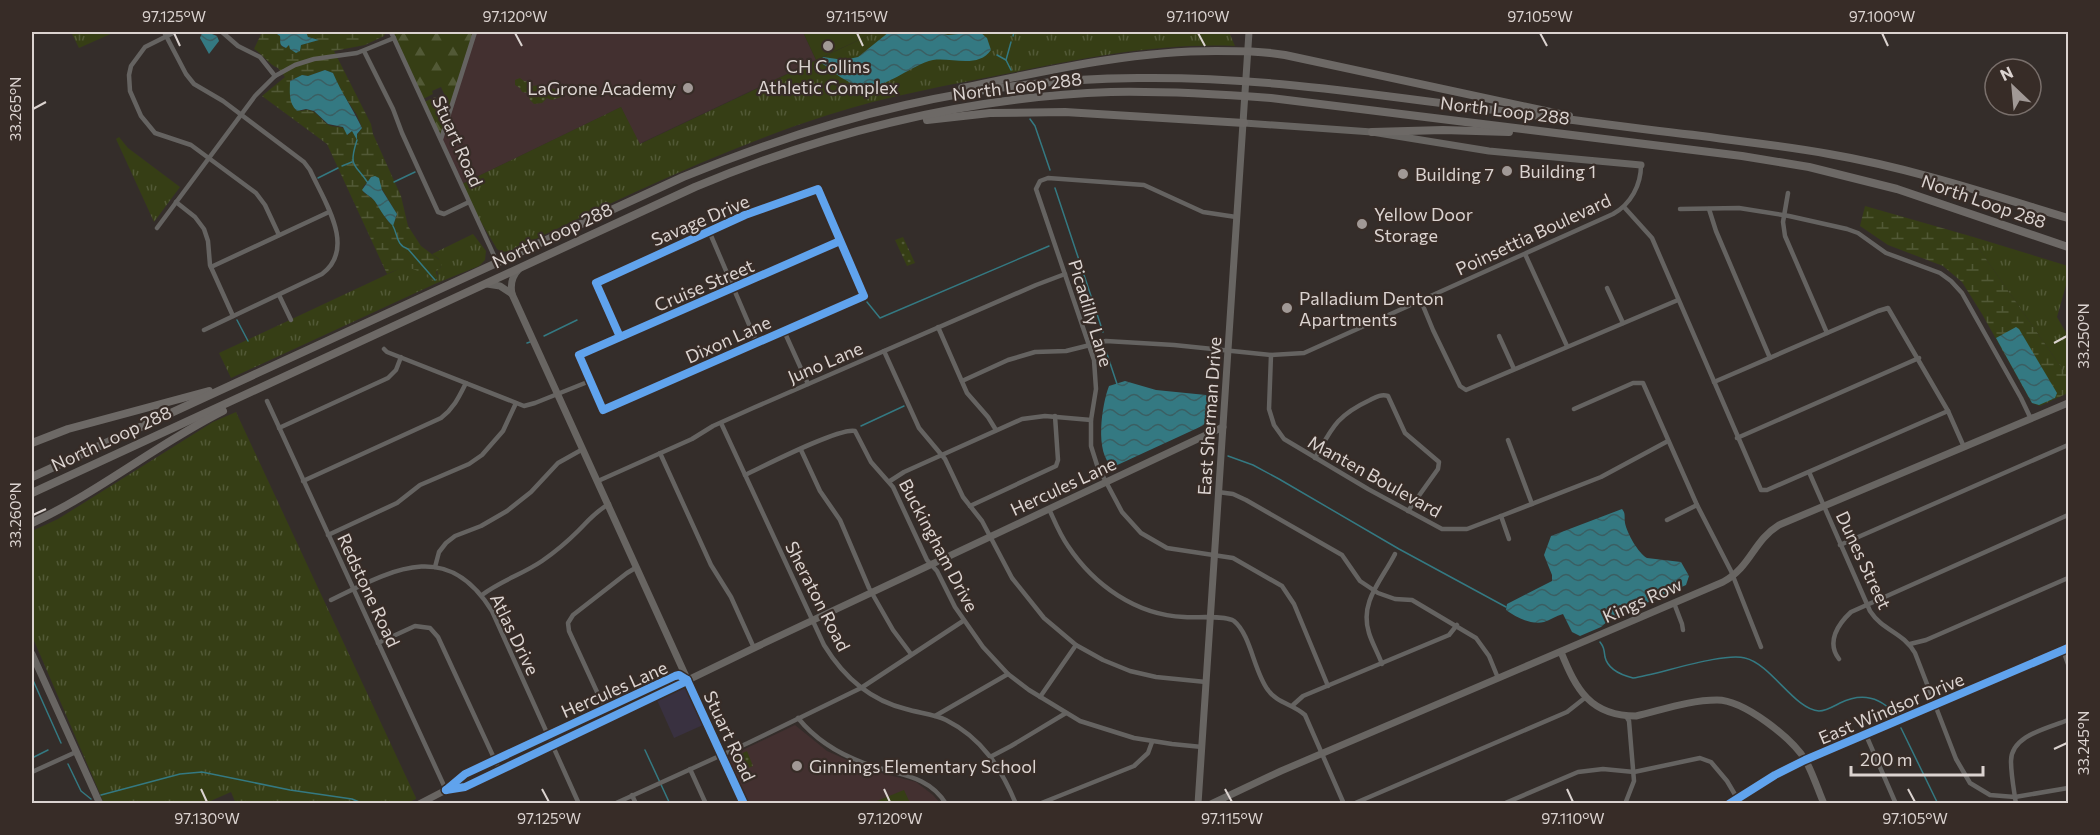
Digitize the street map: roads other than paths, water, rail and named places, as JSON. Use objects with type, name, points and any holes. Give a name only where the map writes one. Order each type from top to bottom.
[{"type":"highway","points":[[915,102],[961,88],[1113,58],[1187,51],[1248,51],[1285,55],[1562,113],[1583,122]]},
{"type":"highway","name":"North Loop 288","points":[[32,477],[497,262],[731,157],[817,127],[915,102],[999,88],[1073,80],[1139,78],[1271,84],[1827,153],[1927,176],[2068,218]]},
{"type":"highway","name":"North Loop 288","points":[[32,493],[722,176],[792,151],[870,128],[956,109],[1072,94],[1137,92],[1271,98],[1742,156],[1831,172],[1941,202],[2068,247]]},
{"type":"highway","points":[[870,128],[963,115],[1030,112],[1108,114],[1244,123]]},
{"type":"highway","points":[[1372,132],[1443,130],[1565,134]]},
{"type":"highway","points":[[32,522],[88,492],[200,423],[316,362]]},
{"type":"highway","points":[[32,443],[68,429],[198,394],[263,371]]},
{"type":"street","points":[[175,32],[165,34],[145,47],[134,60],[129,75],[131,94],[143,120],[163,137],[188,143],[258,195],[279,235]]},
{"type":"street","points":[[222,32],[238,46],[260,57],[275,76]]},
{"type":"street","name":"Stuart Road","points":[[391,32],[497,262]]},
{"type":"street","points":[[441,139],[475,32]]},
{"type":"street","name":"East Sherman Drive","points":[[1198,804],[1249,32]]},
{"type":"street","points":[[165,34],[190,80],[198,88],[220,99],[304,162],[310,170],[337,233],[338,252],[326,271],[204,330]]},
{"type":"street","points":[[157,228],[258,92],[275,76],[304,62],[364,51],[394,38]]},
{"type":"street","points":[[364,51],[393,109],[437,211],[440,214],[447,213],[469,202]]},
{"type":"street","points":[[1244,123],[1372,132],[1489,151],[1641,165]]},
{"type":"street","name":"Poinsettia Boulevard","points":[[962,381],[1017,357],[1035,352],[1071,350],[1089,344],[1111,341],[1174,345],[1271,356],[1297,355],[1311,351],[1613,214],[1624,207],[1634,193],[1641,174],[1641,165]]},
{"type":"street","name":"Picadilly Lane","points":[[1236,217],[1203,212],[1154,188],[1138,184],[1048,178],[1040,181],[1036,192],[1089,344],[1096,378],[1091,420],[1092,452],[1128,520],[1150,540],[1167,548],[1180,552],[1215,554],[1233,558],[1272,579],[1288,593],[1328,686]]},
{"type":"street","name":"Savage Drive","points":[[620,338],[596,283],[745,215],[818,189],[840,241]]},
{"type":"street","points":[[1788,193],[1784,215],[1787,241],[1827,333]]},
{"type":"street","points":[[176,202],[195,217],[204,229],[211,267],[233,316]]},
{"type":"street","points":[[1624,207],[1652,238],[1761,490],[1767,490],[1948,411]]},
{"type":"street","points":[[1680,209],[1739,208],[1784,215],[1852,231],[1886,253],[1933,269],[1946,277],[1962,293],[2031,419]]},
{"type":"street","points":[[1709,209],[1716,231],[1770,358]]},
{"type":"street","points":[[211,267],[328,212]]},
{"type":"street","points":[[709,231],[758,343]]},
{"type":"street","name":"Cruise Street","points":[[591,381],[579,356],[840,241]]},
{"type":"street","name":"Dixon Lane","points":[[591,381],[603,410],[864,296],[840,241]]},
{"type":"street","points":[[1525,254],[1568,346]]},
{"type":"street","points":[[512,294],[513,276],[520,268]]},
{"type":"street","name":"Juno Lane","points":[[598,481],[808,384],[1065,274]]},
{"type":"street","points":[[485,284],[500,286],[512,294]]},
{"type":"street","points":[[1607,288],[1623,323]]},
{"type":"street","name":"Stuart Road","points":[[512,294],[744,804]]},
{"type":"street","points":[[279,295],[291,320]]},
{"type":"street","points":[[1421,301],[1460,386],[1469,389],[1678,300]]},
{"type":"street","points":[[1714,382],[1888,308],[1892,311],[1919,358],[1965,447]]},
{"type":"street","points":[[938,327],[971,399],[988,417],[996,430]]},
{"type":"street","points":[[784,331],[808,384]]},
{"type":"street","points":[[1499,336],[1514,369]]},
{"type":"street","points":[[384,349],[524,406],[591,381]]},
{"type":"street","points":[[884,351],[919,428],[942,454],[963,497],[982,521],[1012,578],[1044,618],[1076,645],[1103,660],[1138,674],[1179,681],[1206,682]]},
{"type":"street","name":"Manten Boulevard","points":[[1271,356],[1269,406],[1274,425],[1288,442],[1435,527],[1451,530],[1467,529],[1601,477],[1668,441]]},
{"type":"street","points":[[279,428],[388,378],[396,370],[401,357]]},
{"type":"street","points":[[1737,438],[1919,358]]},
{"type":"street","points":[[1574,409],[1633,383],[1641,382],[1732,577],[1761,646]]},
{"type":"street","points":[[303,481],[441,418],[457,403],[466,383]]},
{"type":"street","points":[[1315,458],[1333,426],[1342,416],[1356,406],[1380,395],[1388,396],[1407,436],[1439,462],[1437,469],[1408,511]]},
{"type":"street","name":"Redstone Road","points":[[267,401],[446,790]]},
{"type":"street","points":[[328,535],[397,503],[420,486],[469,464],[482,455],[503,431],[516,403]]},
{"type":"street","name":"Kings Row","points":[[1211,804],[1322,753],[1732,577],[1745,565],[1762,539],[1784,523],[2068,403]]},
{"type":"street","points":[[970,506],[1056,466],[1058,460],[1055,416]]},
{"type":"street","points":[[890,481],[942,454],[1028,417],[1055,416],[1091,420]]},
{"type":"street","name":"Sheraton Road","points":[[721,423],[833,659],[842,671],[861,688],[885,703],[935,716],[963,730],[992,756],[1016,804]]},
{"type":"street","name":"Hercules Lane","points":[[446,790],[464,788],[754,648],[1223,427]]},
{"type":"street","name":"Buckingham Drive","points":[[801,450],[826,438],[854,430],[858,434],[871,462],[890,481],[927,560],[963,621],[1008,674],[1080,721],[1152,742],[1202,747]]},
{"type":"street","points":[[1508,440],[1532,504]]},
{"type":"street","points":[[1840,545],[2068,445]]},
{"type":"street","points":[[435,567],[439,552],[446,543],[455,536],[481,526],[507,511],[531,492],[558,463],[583,448]]},
{"type":"street","points":[[745,476],[801,450],[820,491],[841,522],[872,593],[893,630],[911,654]]},
{"type":"street","points":[[660,453],[711,565],[731,597],[754,648]]},
{"type":"street","name":"Dunes Street","points":[[1809,472],[1874,618],[1882,626],[1900,635],[1910,645]]},
{"type":"street","points":[[1218,492],[1233,494],[1246,500],[1342,555],[1360,581],[1384,596],[1412,600],[1457,625],[1482,644],[1498,678]]},
{"type":"street","points":[[482,595],[541,562],[562,546],[594,513],[609,504]]},
{"type":"street","points":[[1667,520],[1697,505]]},
{"type":"street","points":[[1049,509],[1064,539],[1082,565],[1115,594],[1160,613],[1183,617],[1229,619],[1240,628],[1268,690],[1282,702],[1293,705],[1305,715],[1344,804]]},
{"type":"street","points":[[1839,659],[1833,643],[1836,631],[1851,612],[1866,603],[2068,515]]},
{"type":"street","points":[[1501,516],[1509,540]]},
{"type":"street","points":[[1382,664],[1366,622],[1369,599],[1395,554]]},
{"type":"street","name":"Atlas Drive","points":[[331,600],[383,575],[415,566],[435,567],[460,577],[482,595],[492,611],[579,804]]},
{"type":"street","points":[[609,718],[569,631],[568,623],[573,615],[637,567]]},
{"type":"street","points":[[2068,578],[1910,645],[1956,759],[1970,783],[1990,795],[2015,797],[2044,794],[2068,788]]},
{"type":"street","points":[[1674,603],[1683,630]]},
{"type":"street","points":[[614,804],[861,688],[963,621]]},
{"type":"street","points":[[1293,705],[1303,696],[1449,635],[1457,625]]},
{"type":"street","points":[[378,643],[415,627],[430,628],[438,637],[500,771]]},
{"type":"street","points":[[1040,697],[1076,645]]},
{"type":"street","points":[[2066,649],[2068,664]]},
{"type":"street","name":"East Windsor Drive","points":[[1729,804],[1775,775],[1805,760],[2066,649]]},
{"type":"street","points":[[1560,652],[1573,681],[1586,698],[1609,712],[1626,716],[1646,714],[1705,700],[1726,701],[1754,712],[1785,738],[1805,760],[1824,804]]},
{"type":"street","points":[[32,654],[100,804]]},
{"type":"street","points":[[935,716],[1008,674]]},
{"type":"street","name":"Hercules Lane","points":[[418,804],[446,790],[465,774],[675,676],[679,675],[687,680]]},
{"type":"street","points":[[1353,804],[1567,712],[1586,698]]},
{"type":"street","points":[[992,756],[1066,713]]},
{"type":"street","points":[[1625,804],[1633,788],[1634,772],[1629,721],[1626,716]]},
{"type":"street","points":[[798,718],[836,750],[864,764],[921,780],[938,793],[946,804]]},
{"type":"street","points":[[2016,804],[2011,759],[2014,750],[2027,737],[2068,720]]},
{"type":"street","points":[[1866,735],[1896,804]]},
{"type":"street","points":[[1039,804],[1134,766],[1148,753],[1152,742]]},
{"type":"street","points":[[32,772],[76,752]]},
{"type":"street","points":[[1503,804],[1578,772],[1603,769],[1634,772],[1705,759],[1711,762],[1727,781],[1737,798]]},
{"type":"street","points":[[690,770],[706,804]]},
{"type":"street","points":[[632,795],[636,804]]},
{"type":"water","points":[[207,32],[217,36],[219,41],[209,54],[200,38],[202,33]]},
{"type":"water","points":[[274,32],[306,32],[308,37],[319,40],[301,45],[300,51],[296,53],[290,49],[289,45],[286,48],[282,46],[280,36]]},
{"type":"water","points":[[889,32],[934,32],[948,35],[980,32],[987,38],[991,50],[986,56],[972,61],[933,60],[916,66],[892,80],[865,86],[852,83],[820,62],[823,57],[844,60],[858,57]]},
{"type":"water","points":[[325,70],[333,73],[362,128],[357,134],[357,140],[352,131],[347,135],[343,127],[328,124],[314,111],[306,109],[297,111],[292,104],[290,81],[302,75],[308,76]]},
{"type":"water","points":[[371,177],[379,178],[382,190],[397,214],[393,226],[375,201],[362,190]]},
{"type":"water","points":[[2016,327],[2057,393],[2055,398],[2039,405],[2032,403],[1996,338]]},
{"type":"water","points":[[1125,381],[1156,390],[1206,395],[1208,398],[1207,422],[1113,467],[1107,461],[1103,451],[1102,416],[1109,386]]},
{"type":"water","points":[[1622,509],[1628,532],[1640,552],[1647,558],[1681,562],[1689,576],[1686,585],[1609,620],[1601,627],[1580,636],[1572,632],[1563,614],[1544,622],[1534,622],[1519,618],[1506,610],[1507,604],[1552,581],[1544,555],[1551,536]]},
{"type":"waterway","points":[[1013,36],[1014,32]]},
{"type":"waterway","points":[[1011,42],[1006,60],[1011,70]]},
{"type":"waterway","points":[[997,55],[1006,60]]},
{"type":"waterway","points":[[1030,119],[1035,126],[1050,170]]},
{"type":"waterway","points":[[357,140],[353,161],[368,183]]},
{"type":"waterway","points":[[342,166],[352,162]]},
{"type":"waterway","points":[[318,178],[338,168]]},
{"type":"waterway","points":[[394,182],[415,172]]},
{"type":"waterway","points":[[1055,188],[1103,332]]},
{"type":"waterway","points":[[393,226],[401,245],[408,249],[435,280]]},
{"type":"waterway","points":[[867,302],[880,318],[1049,246]]},
{"type":"waterway","points":[[237,320],[248,341]]},
{"type":"waterway","points":[[544,336],[577,320]]},
{"type":"waterway","points":[[1106,351],[1117,384]]},
{"type":"waterway","points":[[861,426],[904,406]]},
{"type":"waterway","points":[[1228,456],[1253,465],[1279,479],[1399,549],[1506,607]]},
{"type":"waterway","points":[[1600,642],[1612,669],[1633,678],[1722,658],[1745,658],[1764,669],[1810,709],[1822,711],[1847,700],[1862,697],[1875,699],[1893,712]]},
{"type":"waterway","points":[[32,678],[61,743]]},
{"type":"waterway","points":[[1901,728],[1938,804]]},
{"type":"waterway","points":[[32,758],[48,750]]},
{"type":"waterway","points":[[645,750],[670,804]]},
{"type":"waterway","points":[[68,764],[81,791],[91,799]]},
{"type":"waterway","points":[[101,795],[180,774],[202,772],[290,790],[352,799],[364,804]]},
{"type":"place","name":"CH Collins Athletic Complex","points":[[828,46]]},
{"type":"place","name":"LaGrone Academy","points":[[688,88]]},
{"type":"place","name":"Building 1","points":[[1507,171]]},
{"type":"place","name":"Building 7","points":[[1403,174]]},
{"type":"place","name":"Yellow Door Storage","points":[[1362,224]]},
{"type":"place","name":"Palladium Denton Apartments","points":[[1287,308]]},
{"type":"place","name":"Ginnings Elementary School","points":[[797,766]]}]
